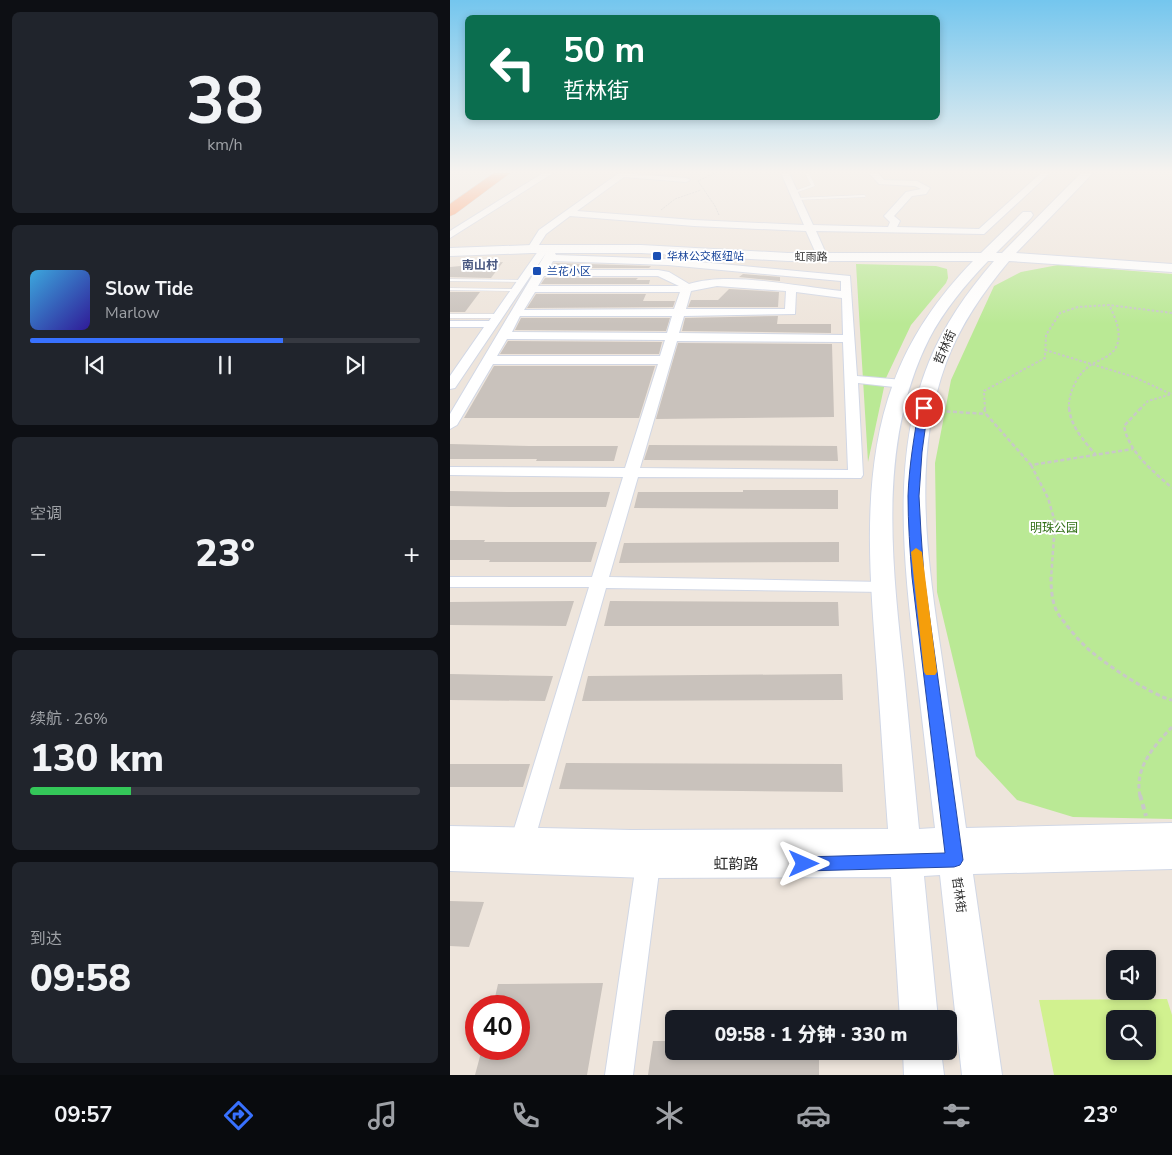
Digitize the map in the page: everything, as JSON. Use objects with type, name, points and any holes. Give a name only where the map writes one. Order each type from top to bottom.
[{"type":"street","points":[[450,235],[469,223]]},
{"type":"street","points":[[450,425],[540,273],[542,232],[554,223]]},
{"type":"street","points":[[703,223],[981,232],[991,223]]},
{"type":"street","points":[[808,223],[823,258]]},
{"type":"street","points":[[891,230],[894,223]]},
{"type":"street","name":"哲林街","points":[[918,1010],[884,587],[882,493],[886,450],[903,384],[919,342],[933,318],[962,281],[1019,223]]},
{"type":"street","name":"哲林街","points":[[982,1075],[918,577],[914,496],[917,452],[924,408],[934,374],[957,320],[981,286],[1007,257],[1037,240],[1050,223]]},
{"type":"street","points":[[1037,240],[1083,257],[1150,266]]},
{"type":"street","name":"虹雨路","points":[[452,252],[640,249],[823,258],[1007,257],[1172,268]]},
{"type":"street","points":[[450,471],[856,475],[846,278],[741,267],[542,252]]},
{"type":"street","points":[[450,385],[542,252]]},
{"type":"street","points":[[902,258],[936,261],[952,267],[961,273],[962,281]]},
{"type":"street","points":[[665,274],[663,269],[668,262]]},
{"type":"street","points":[[540,273],[665,274],[693,284],[726,277],[741,267]]},
{"type":"street","points":[[531,290],[722,282],[846,296]]},
{"type":"street","points":[[522,842],[678,313],[693,284]]},
{"type":"street","points":[[517,313],[791,312],[791,290]]},
{"type":"street","points":[[450,324],[495,320]]},
{"type":"street","points":[[504,335],[848,339]]},
{"type":"street","points":[[488,360],[665,360]]},
{"type":"street","points":[[851,379],[903,384]]},
{"type":"street","points":[[450,582],[599,582],[884,587]]},
{"type":"street","name":"虹韵路","points":[[450,839],[905,852]]},
{"type":"street","name":"虹韵路","points":[[450,857],[648,864],[1165,842]]},
{"type":"street","points":[[619,1075],[648,864]]},
{"type":"street","points":[[923,1060],[924,1075]]},
{"type":"lane","points":[[450,280],[516,288]]},
{"type":"lane","points":[[450,289],[516,288]]},
{"type":"lane","points":[[450,294],[516,288]]},
{"type":"lane","points":[[450,316],[495,320]]},
{"type":"path","points":[[1096,455],[1083,440],[1067,411],[1071,391],[1079,376],[1087,367],[1112,354],[1117,345],[1118,335],[1115,316],[1109,305]]},
{"type":"path","points":[[1172,313],[1109,305],[1078,307],[1060,313],[1046,335],[1045,358],[984,391],[983,403],[986,414],[1031,465],[1048,498],[1055,522],[1051,584],[1053,600],[1058,614],[1085,646],[1142,688],[1165,699],[1172,700]]},
{"type":"path","points":[[1046,350],[1134,377],[1172,394]]},
{"type":"path","points":[[1172,394],[1148,401],[1124,426],[1124,435],[1133,449],[1172,488]]},
{"type":"path","points":[[924,408],[986,414]]},
{"type":"path","points":[[1031,465],[1133,449]]},
{"type":"path","points":[[1165,842],[1139,788],[1140,776],[1153,747],[1172,726]]},
{"type":"green space","points":[[856,264],[936,266],[947,269],[948,278],[946,283],[911,325],[886,378],[868,462]]},
{"type":"green space","name":"明珠公园","points":[[1058,265],[1172,274],[1172,819],[1073,817],[1017,800],[976,756],[937,592],[935,463],[951,380],[994,286],[1021,272]]},
{"type":"green space","points":[[1167,999],[1172,1015],[1172,1075],[1054,1075],[1039,1000]]},
{"type":"building","points":[[503,262],[491,278],[450,277],[450,267]]},
{"type":"building","points":[[554,263],[651,266],[649,268],[551,268]]},
{"type":"building","points":[[743,274],[780,277],[780,281],[739,277]]},
{"type":"building","points":[[545,278],[638,278],[636,280],[650,280],[649,284],[541,284]]},
{"type":"building","points":[[729,289],[779,292],[778,307],[688,307],[691,300],[718,300]]},
{"type":"building","points":[[450,292],[480,292],[465,312],[450,312]]},
{"type":"building","points":[[536,294],[646,294],[643,301],[675,301],[673,307],[527,308]]},
{"type":"building","points":[[778,316],[777,324],[831,324],[831,333],[682,331],[685,318]]},
{"type":"building","points":[[521,318],[670,318],[666,331],[515,330]]},
{"type":"building","points":[[508,341],[662,342],[659,354],[500,354]]},
{"type":"building","points":[[678,343],[832,344],[834,417],[656,419]]},
{"type":"building","points":[[494,366],[655,366],[639,418],[464,418]]},
{"type":"building","points":[[450,444],[618,446],[614,461],[536,461],[537,459],[450,459]]},
{"type":"building","points":[[649,445],[837,446],[838,461],[644,460]]},
{"type":"building","points":[[743,490],[838,490],[838,509],[634,508],[638,492],[743,492]]},
{"type":"building","points":[[450,491],[610,492],[606,507],[512,507],[450,506]]},
{"type":"building","points":[[450,540],[485,540],[484,542],[597,542],[591,562],[489,562],[490,560],[450,560]]},
{"type":"building","points":[[839,542],[839,562],[619,563],[624,543]]},
{"type":"building","points":[[574,601],[566,626],[450,625],[450,602]]},
{"type":"building","points":[[610,601],[838,602],[839,626],[604,626]]},
{"type":"building","points":[[450,674],[553,676],[545,701],[450,700]]},
{"type":"building","points":[[842,674],[843,700],[582,701],[588,676]]},
{"type":"building","points":[[566,763],[842,764],[843,792],[559,789]]},
{"type":"building","points":[[450,764],[530,764],[523,787],[450,787]]},
{"type":"building","points":[[450,901],[484,902],[469,947],[450,946]]},
{"type":"building","points":[[603,983],[587,1075],[475,1075],[479,1060],[530,1060],[530,995],[496,995],[498,984]]},
{"type":"building","points":[[653,1041],[665,1041],[665,1060],[819,1060],[819,1075],[648,1075]]},
{"type":"slow traffic","points":[[916,552],[930,672]]},
{"type":"place","name":"华林公交枢纽站","points":[[657,256]]},
{"type":"place","name":"兰花小区","points":[[537,271]]},
{"type":"district","name":"南山村","points":[[480,265]]},
{"type":"route","points":[[804,864],[954,860],[918,577],[915,533],[914,496],[917,452],[924,408]]}]
